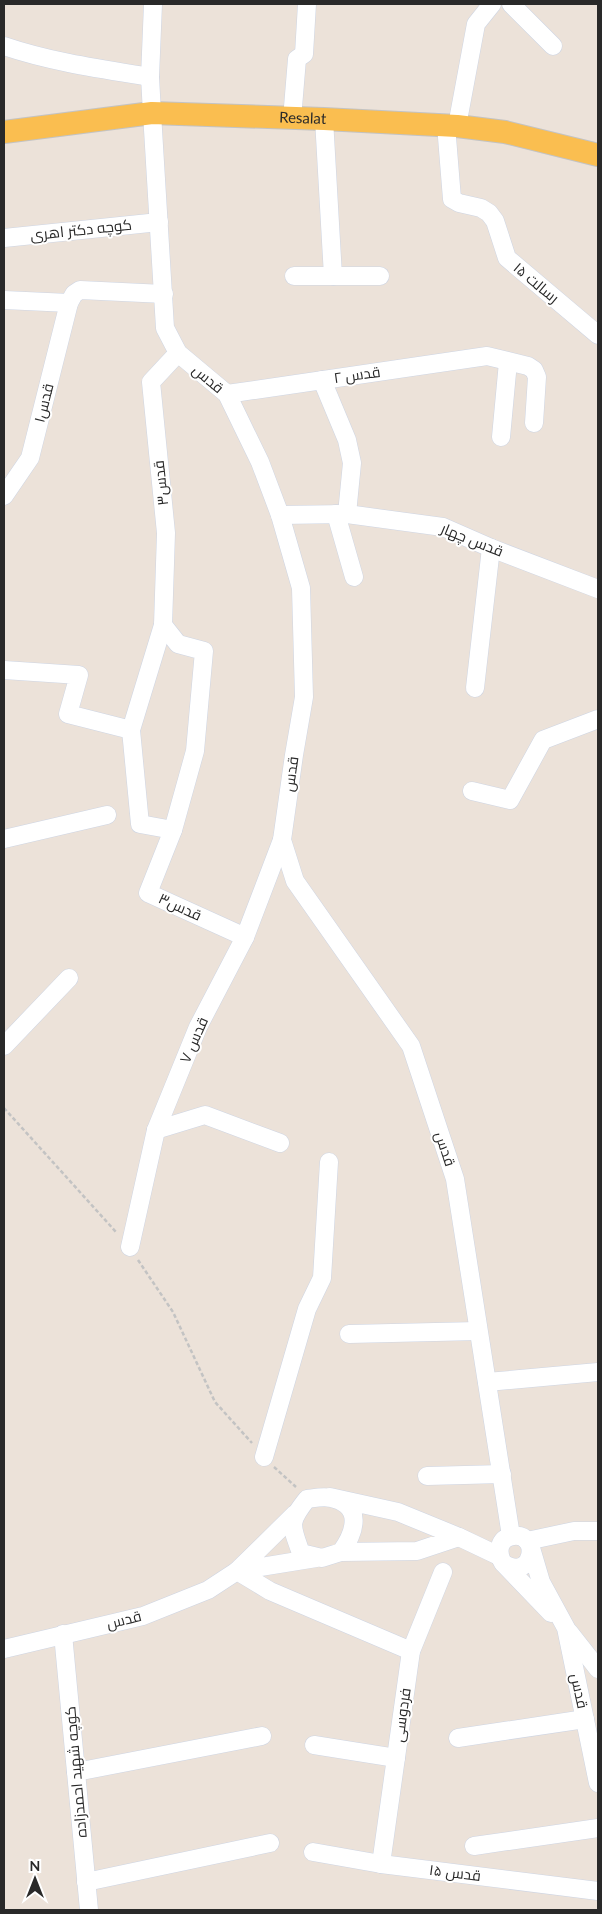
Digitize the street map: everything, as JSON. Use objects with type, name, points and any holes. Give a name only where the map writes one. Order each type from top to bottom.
[{"type":"main road","name":"Resalat","points":[[4,132],[152,113],[324,119],[451,126],[506,132],[598,155]]},
{"type":"street","name":"قدس","points":[[153,4],[150,77],[165,328],[178,353],[227,394],[260,462],[280,515],[301,588],[304,697],[282,840],[295,881],[411,1046],[455,1180],[502,1474],[523,1542],[541,1582],[566,1628],[598,1783]]},
{"type":"street","points":[[292,119],[297,59],[304,54],[307,4]]},
{"type":"street","points":[[451,126],[476,24],[492,4]]},
{"type":"street","points":[[511,4],[553,46]]},
{"type":"street","points":[[4,46],[26,54],[150,77]]},
{"type":"street","points":[[324,119],[333,276]]},
{"type":"street","name":"رسالت ۱۵","points":[[451,126],[452,198],[459,203],[481,208],[489,213],[495,221],[507,258],[598,335]]},
{"type":"street","name":"کوچه دکتر اهری","points":[[4,238],[159,222]]},
{"type":"street","points":[[294,276],[380,276]]},
{"type":"street","points":[[4,300],[68,303],[74,294],[80,290],[164,294]]},
{"type":"street","name":"قدس۱","points":[[4,496],[30,458],[68,303]]},
{"type":"street","name":"قدس۳","points":[[173,830],[140,824],[131,730],[163,625],[166,533],[151,382],[178,353]]},
{"type":"street","name":"قدس ۲","points":[[227,394],[487,356],[508,362]]},
{"type":"street","points":[[501,437],[508,362],[528,366],[534,370],[537,377],[534,423]]},
{"type":"street","points":[[322,380],[346,440],[352,463],[342,514],[354,577]]},
{"type":"street","name":"قدس چهار","points":[[280,515],[342,514],[443,527],[491,548],[598,589]]},
{"type":"street","points":[[475,688],[491,548]]},
{"type":"street","name":"قدس۳","points":[[163,625],[178,644],[204,651],[195,751],[173,830],[148,893],[245,937]]},
{"type":"street","points":[[4,670],[79,675],[68,714],[131,730]]},
{"type":"street","points":[[472,791],[510,800],[543,740],[598,719]]},
{"type":"street","points":[[4,839],[107,815]]},
{"type":"street","name":"قدس ۷","points":[[130,1247],[156,1130],[198,1027],[245,937],[282,840]]},
{"type":"street","points":[[4,1046],[69,978]]},
{"type":"street","points":[[156,1130],[205,1115],[280,1143]]},
{"type":"street","points":[[264,1457],[307,1309],[322,1278],[329,1162]]},
{"type":"street","points":[[349,1334],[478,1331]]},
{"type":"street","points":[[487,1382],[598,1372]]},
{"type":"street","points":[[427,1476],[502,1474]]},
{"type":"street","name":"قدس","points":[[330,1497],[398,1512],[459,1537],[501,1560],[566,1628],[598,1669]]},
{"type":"street","points":[[237,1571],[295,1514],[307,1499],[330,1497],[347,1504],[353,1514],[353,1532],[341,1552]]},
{"type":"street","points":[[295,1514],[293,1529],[301,1553],[322,1558]]},
{"type":"street","points":[[523,1542],[531,1557],[526,1564],[519,1568],[510,1568],[501,1560],[499,1547],[504,1540],[523,1542],[574,1531],[598,1531]]},
{"type":"street","points":[[237,1571],[322,1558],[341,1552],[417,1551],[459,1537]]},
{"type":"street","name":"قدس","points":[[4,1649],[143,1616],[208,1590],[237,1571]]},
{"type":"street","points":[[237,1571],[270,1591],[411,1650]]},
{"type":"street","name":"فردوسی","points":[[381,1864],[411,1650],[443,1572]]},
{"type":"street","name":"کوچه شهید احمدزاده","points":[[63,1634],[89,1910]]},
{"type":"street","points":[[458,1738],[585,1719]]},
{"type":"street","points":[[76,1772],[262,1736]]},
{"type":"street","points":[[314,1745],[396,1758]]},
{"type":"street","points":[[474,1846],[598,1828]]},
{"type":"street","points":[[86,1882],[270,1843]]},
{"type":"street","name":"قدس ۱۵","points":[[313,1852],[381,1864],[598,1891]]},
{"type":"path","points":[[4,1108],[130,1247],[173,1312],[214,1402],[264,1457],[307,1499]]}]
